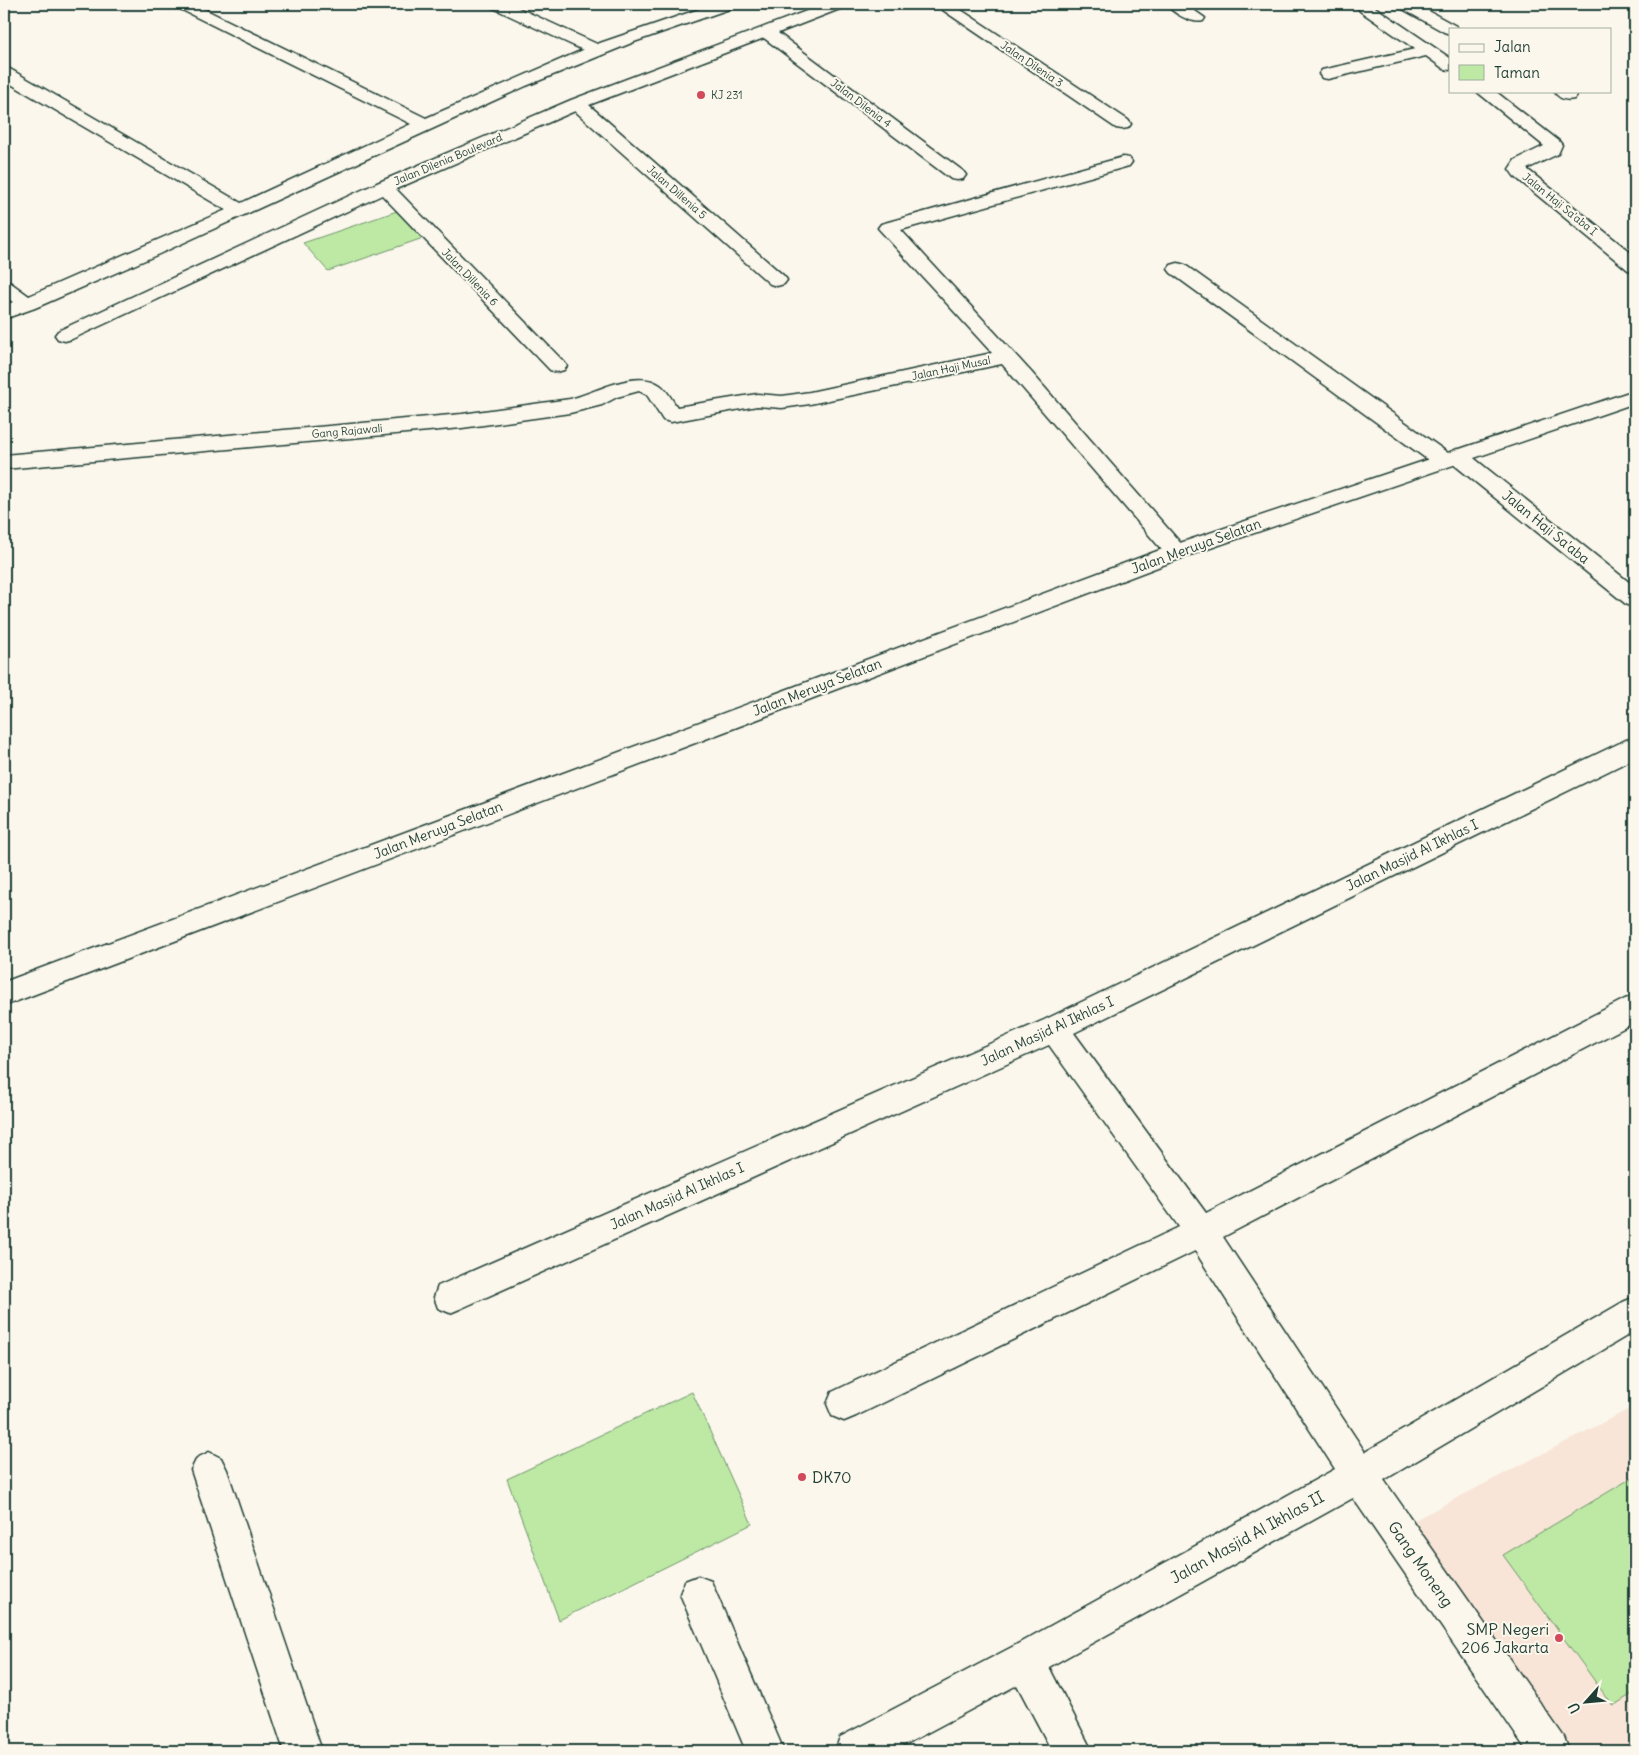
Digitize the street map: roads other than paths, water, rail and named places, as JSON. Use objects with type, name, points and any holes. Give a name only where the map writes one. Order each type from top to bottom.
[{"type":"street","points":[[182,4],[426,125]]},
{"type":"street","points":[[497,4],[596,50]]},
{"type":"street","points":[[4,313],[240,210],[596,50],[729,4]]},
{"type":"street","name":"Jalan Dilenia Boulevard","points":[[65,335],[384,187],[577,104],[839,4]]},
{"type":"street","name":"Jalan Dilenia 3","points":[[942,4],[1122,124]]},
{"type":"street","points":[[1174,4],[1197,18]]},
{"type":"street","points":[[1405,4],[1449,28]]},
{"type":"street","points":[[1366,8],[1449,64]]},
{"type":"street","name":"Jalan Dilenia 4","points":[[765,31],[957,175]]},
{"type":"street","points":[[1328,74],[1430,50]]},
{"type":"street","points":[[4,73],[240,210]]},
{"type":"street","name":"Jalan Haji Sa'aba I","points":[[1485,92],[1553,145],[1552,150],[1521,164],[1518,169],[1520,172],[1635,266]]},
{"type":"street","name":"Jalan Dillenia 5","points":[[577,104],[777,280]]},
{"type":"street","points":[[1005,357],[888,228],[1123,162]]},
{"type":"street","name":"Jalan Dillenia 6","points":[[384,187],[557,366]]},
{"type":"street","name":"Jalan Haji Sa'aba","points":[[1178,269],[1450,458],[1635,599]]},
{"type":"street","points":[[4,287],[28,304]]},
{"type":"street","name":"Jalan Haji Musal","points":[[672,415],[758,400],[782,402],[810,398],[1005,357],[1025,377],[1176,552]]},
{"type":"street","name":"Gang Rajawali","points":[[4,462],[462,421],[570,406],[594,400],[610,392],[639,385],[648,386],[655,391],[672,415]]},
{"type":"street","name":"Jalan Meruya Selatan","points":[[4,994],[1176,552],[1635,396]]},
{"type":"street","name":"Jalan Masjid Al Ikhlas I","points":[[450,1296],[1054,1029],[1635,747]]},
{"type":"street","points":[[844,1404],[1201,1232],[1635,1008]]},
{"type":"street","name":"Gang Moneng","points":[[1054,1029],[1201,1232],[1359,1475],[1550,1751]]},
{"type":"street","name":"Jalan Masjid Al Ikhlas II","points":[[854,1751],[1025,1660],[1359,1475],[1635,1313]]},
{"type":"street","points":[[209,1470],[303,1751]]},
{"type":"street","points":[[698,1594],[765,1751]]},
{"type":"street","points":[[1025,1660],[1073,1751]]},
{"type":"place","name":"KJ 231","points":[[701,95]]},
{"type":"place","name":"DK70","points":[[802,1477]]},
{"type":"place","name":"SMP Negeri 206 Jakarta","points":[[1559,1638]]}]
